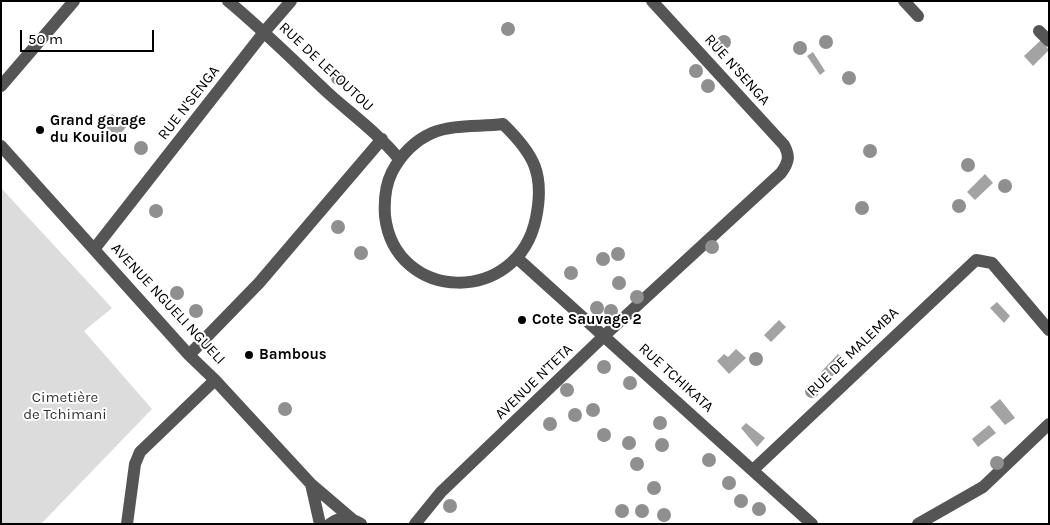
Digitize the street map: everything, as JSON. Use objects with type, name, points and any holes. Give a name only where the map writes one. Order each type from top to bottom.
[{"type":"street","points":[[1,86],[74,1]]},
{"type":"street","name":"RUE DE LEFOUTOU","points":[[228,1],[265,31],[326,91],[382,139],[399,159]]},
{"type":"street","name":"RUE N'SENGA","points":[[95,248],[265,31],[291,1]]},
{"type":"street","name":"RUE N'SENGA","points":[[652,1],[784,145],[789,154],[788,164]]},
{"type":"street","points":[[904,1],[918,16]]},
{"type":"street","points":[[1039,31],[1049,41]]},
{"type":"street","points":[[503,124],[521,142],[536,166],[539,205],[533,234],[517,258],[500,274],[478,282],[454,284],[439,280],[412,266],[396,248],[386,227],[384,204],[387,188],[399,159],[414,144],[432,133],[453,127],[503,124]]},
{"type":"street","points":[[189,354],[259,283],[382,139]]},
{"type":"street","name":"AVENUE NGUELI NGUELI","points":[[1,146],[189,354],[311,484],[359,522]]},
{"type":"street","name":"AVENUE N'TETA","points":[[415,524],[441,492],[605,335],[781,173],[788,164]]},
{"type":"street","name":"RUE TCHIKATA","points":[[517,258],[605,335],[812,524]]},
{"type":"street","name":"RUE DE MALEMBA","points":[[754,470],[976,260],[992,263],[1049,330]]},
{"type":"street","points":[[127,524],[135,464],[140,452],[215,380]]},
{"type":"street","points":[[918,524],[983,487],[1049,424]]},
{"type":"street","points":[[311,484],[320,524]]},
{"type":"street","points":[[330,524],[342,518],[359,522]]},
{"type":"green space","name":"Cimetière de Tchimani","points":[[1,188],[112,308],[84,331],[152,409],[41,524],[1,524]]},
{"type":"shaded area","points":[[1041,40],[1049,50],[1033,66],[1024,56]]},
{"type":"shaded area","points":[[813,52],[825,71],[820,75],[807,56]]},
{"type":"shaded area","points":[[112,114],[127,126],[118,137],[103,125]]},
{"type":"shaded area","points":[[985,174],[993,183],[975,200],[967,192]]},
{"type":"shaded area","points":[[997,302],[1010,316],[1004,323],[990,308]]},
{"type":"shaded area","points":[[779,320],[786,327],[771,342],[764,335]]},
{"type":"shaded area","points":[[736,349],[746,358],[729,374],[717,361],[724,354],[728,357]]},
{"type":"shaded area","points":[[838,354],[846,362],[829,380],[821,372]]},
{"type":"shaded area","points":[[1000,399],[1015,418],[1005,425],[990,407]]},
{"type":"shaded area","points":[[746,423],[765,438],[757,447],[741,428]]},
{"type":"shaded area","points":[[989,425],[996,433],[978,447],[972,439]]},
{"type":"place","name":"Grand garage du Kouilou","points":[[40,130]]},
{"type":"place","name":"Cote Sauvage 2","points":[[522,320]]},
{"type":"place","name":"Bambous","points":[[249,355]]}]
